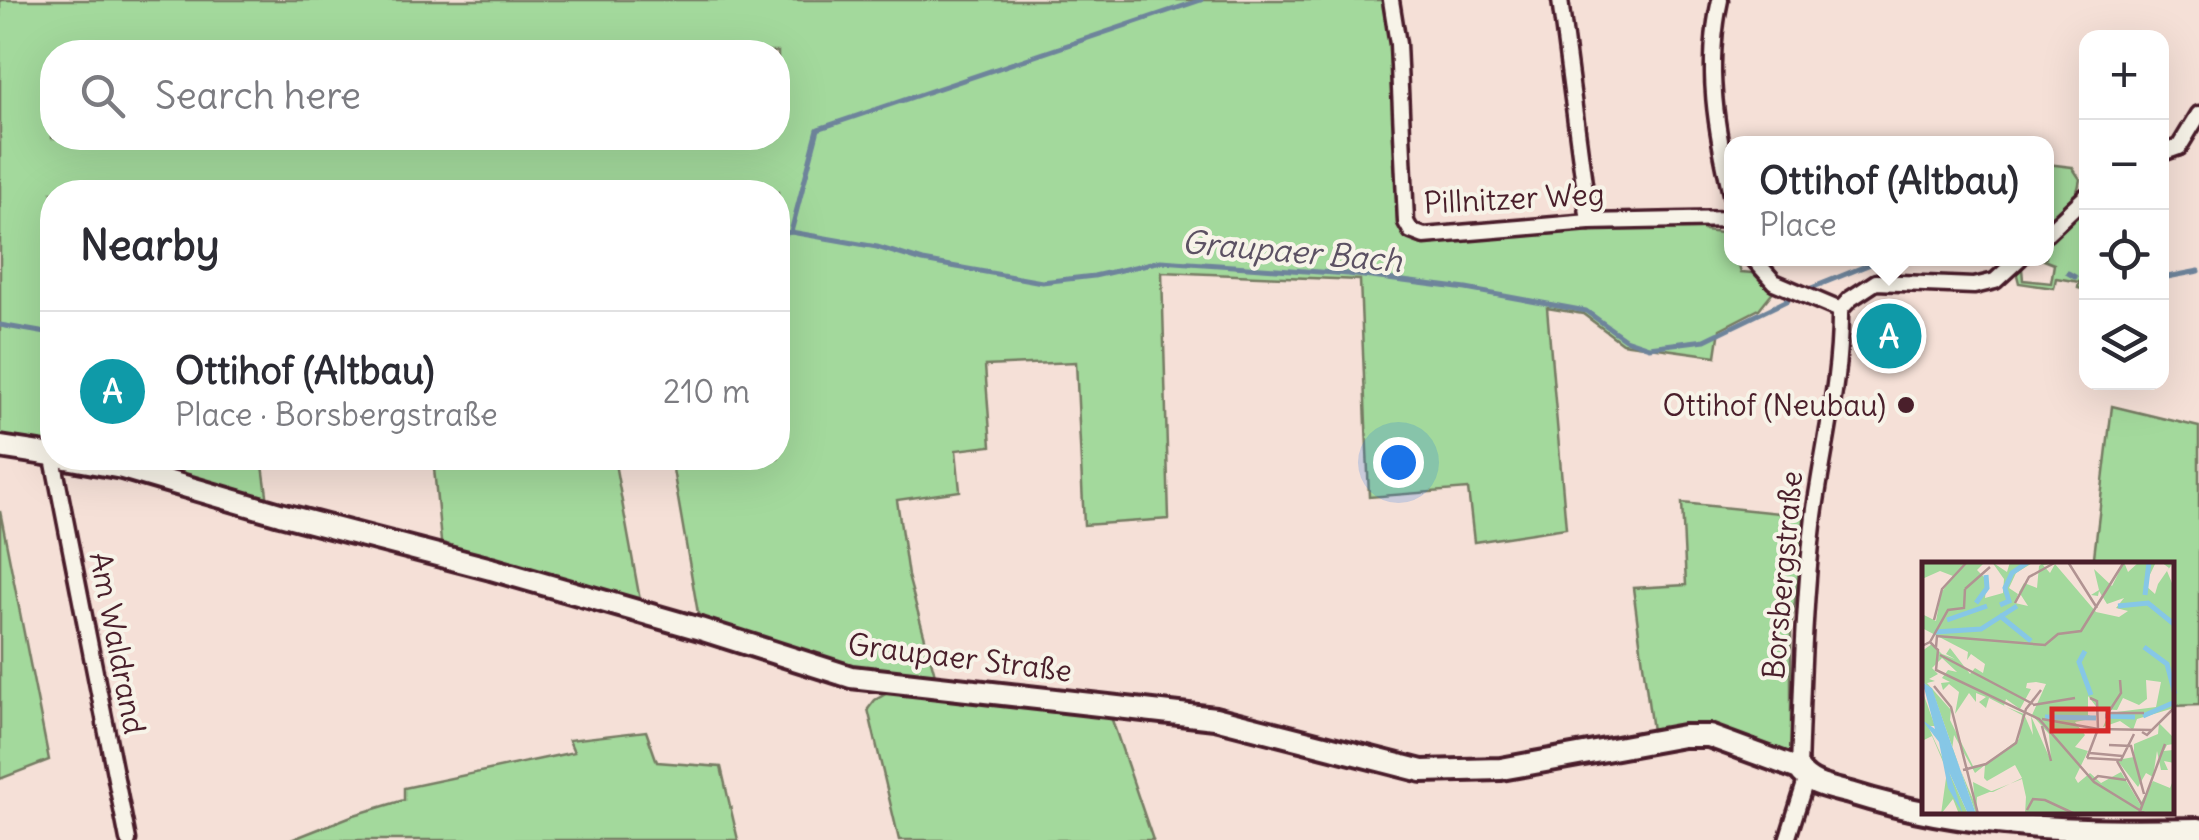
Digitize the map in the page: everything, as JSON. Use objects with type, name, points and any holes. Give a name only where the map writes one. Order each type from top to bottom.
[{"type":"street","name":"Pillnitzer Weg","points":[[1391,0],[1398,44],[1406,222],[1411,232],[1439,236],[1589,222],[1724,219]]},
{"type":"street","points":[[1560,0],[1589,222]]},
{"type":"street","points":[[1720,0],[1711,81],[1724,153]]},
{"type":"street","points":[[2179,146],[2199,114]]},
{"type":"street","points":[[2169,150],[2179,146],[2199,150]]},
{"type":"street","points":[[2054,226],[2079,203]]},
{"type":"street","points":[[1760,266],[1774,282],[1840,310],[1876,282],[1974,286],[1995,282],[2012,266]]},
{"type":"street","name":"Borsbergstraße","points":[[1787,840],[1802,774],[1806,601],[1840,310]]},
{"type":"street","points":[[0,447],[40,454]]},
{"type":"street","name":"Am Waldrand","points":[[55,470],[128,840]]},
{"type":"street","name":"Graupaer Straße","points":[[129,470],[700,629],[850,677],[1215,718],[1422,771],[1501,769],[1683,736],[1709,736],[1882,804],[1922,812]]},
{"type":"street","name":"Graupaer Straße","points":[[1939,815],[2011,825],[2164,835],[2199,829]]},
{"type":"green space","points":[[0,0],[1387,0],[1394,44],[1399,224],[1409,236],[1698,224],[1705,231],[1724,233],[1724,266],[1739,266],[1741,272],[1753,273],[1775,289],[1759,309],[1720,329],[1716,356],[1622,343],[1583,314],[1547,308],[1566,528],[1474,542],[1468,489],[1369,497],[1360,280],[1162,272],[1169,519],[1084,525],[1076,362],[985,366],[991,446],[956,450],[960,491],[897,500],[908,576],[937,682],[856,669],[699,619],[673,470],[790,470],[790,180],[40,180],[40,446],[0,438]]},
{"type":"green space","points":[[2054,165],[2072,167],[2079,178],[2073,200],[2054,219]]},
{"type":"green space","points":[[2079,211],[2079,282],[2056,278],[2054,288],[2019,283],[2016,271],[2024,266],[2023,280],[2051,283],[2054,234]]},
{"type":"green space","points":[[2112,406],[2199,427],[2199,705],[2174,706],[2174,562],[2093,562]]},
{"type":"green space","points":[[146,470],[264,470],[268,502]]},
{"type":"green space","points":[[434,470],[616,470],[640,600],[442,552]]},
{"type":"green space","points":[[1682,503],[1808,516],[1791,628],[1791,753],[1695,728],[1652,731],[1633,588],[1686,585]]},
{"type":"green space","points":[[0,511],[49,760],[0,779]]},
{"type":"green space","points":[[893,690],[1110,714],[1153,840],[899,840],[868,709]]},
{"type":"green space","points":[[646,731],[657,762],[721,767],[738,840],[291,840],[404,800],[404,788],[574,752],[569,740]]},
{"type":"waterway","points":[[791,232],[818,129],[1201,0]]},
{"type":"waterway","name":"Graupaer Bach","points":[[790,232],[1042,282],[1094,276],[1161,261],[1348,274],[1466,289],[1586,311],[1625,339],[1649,347],[1705,340],[1788,300]]},
{"type":"waterway","name":"Graupaer Bach","points":[[1809,289],[1866,266]]},
{"type":"waterway","name":"Graupaer Bach","points":[[2169,277],[2199,271]]},
{"type":"waterway","name":"Graupaer Bach","points":[[2068,273],[2075,277]]},
{"type":"waterway","name":"Graupaer Bach","points":[[0,325],[40,332]]},
{"type":"place","name":"Ottihof (Altbau)","points":[[1889,336]]},
{"type":"place","name":"Ottihof (Neubau)","points":[[1906,405]]}]
